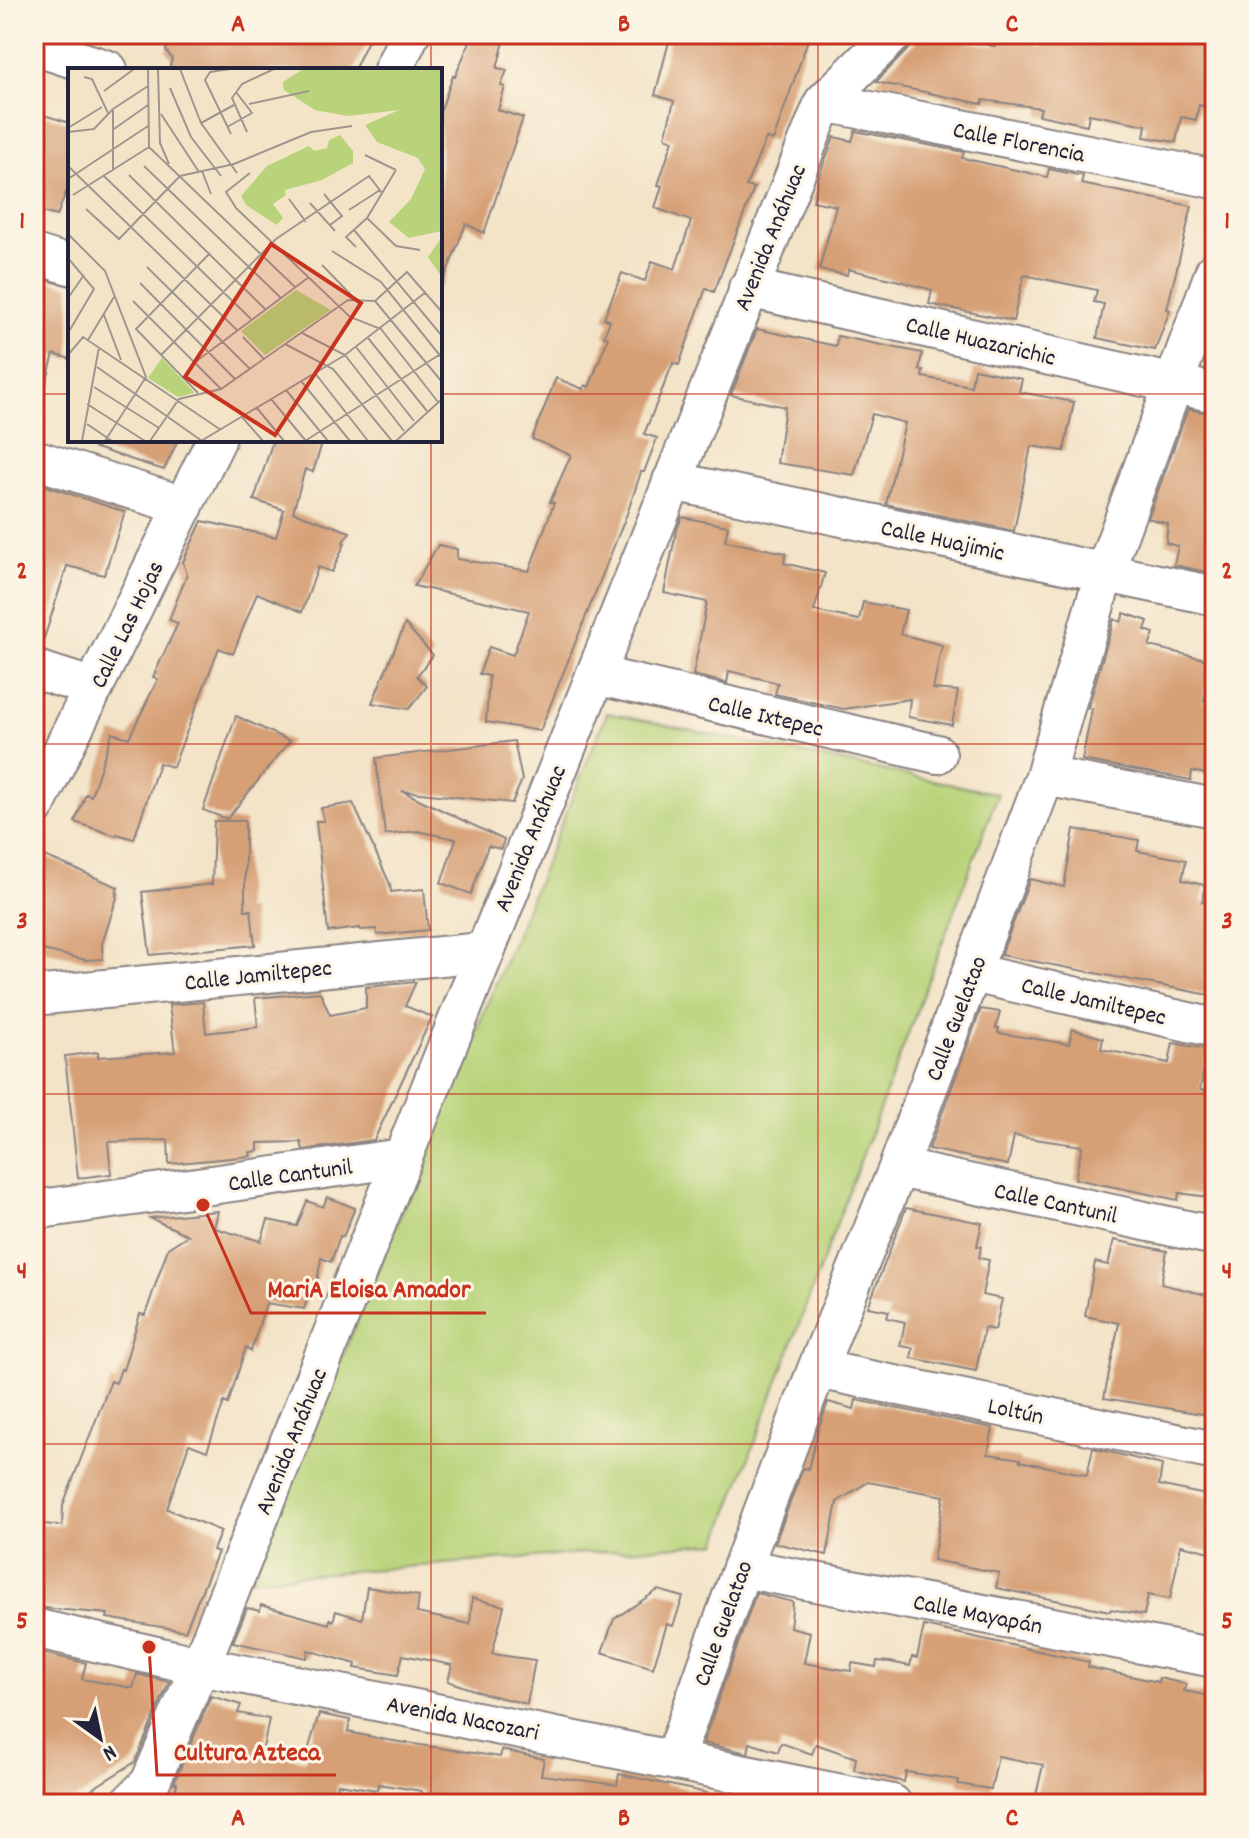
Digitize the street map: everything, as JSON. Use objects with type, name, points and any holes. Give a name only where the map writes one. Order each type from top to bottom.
[{"type":"street","points":[[394,68],[410,34]]},
{"type":"street","name":"Avenida Anáhuac","points":[[129,1804],[150,1783],[200,1666],[482,952],[824,102],[893,34]]},
{"type":"street","points":[[34,46],[102,68]]},
{"type":"street","name":"Calle Florencia","points":[[824,102],[1215,179]]},
{"type":"street","points":[[34,254],[68,264]]},
{"type":"street","name":"Calle Guelatao","points":[[674,1759],[817,1369],[898,1168],[1045,776],[1104,574],[1215,271]]},
{"type":"street","name":"Calle Huazarichic","points":[[748,288],[1215,393]]},
{"type":"street","name":"Calle Las Hojas","points":[[34,808],[215,442]]},
{"type":"street","points":[[34,459],[184,506]]},
{"type":"street","name":"Calle Huajimic","points":[[672,481],[1215,596]]},
{"type":"street","points":[[34,669],[94,688]]},
{"type":"street","name":"Calle Ixtepec","points":[[595,675],[937,754]]},
{"type":"street","points":[[1045,776],[1215,808]]},
{"type":"street","name":"Calle Jamiltepec","points":[[34,996],[482,952]]},
{"type":"street","name":"Calle Jamiltepec","points":[[972,973],[1215,1028]]},
{"type":"street","name":"Calle Cantunil","points":[[34,1210],[402,1158]]},
{"type":"street","name":"Calle Cantunil","points":[[898,1168],[1215,1236]]},
{"type":"street","name":"Loltún","points":[[817,1369],[1215,1451]]},
{"type":"street","name":"Calle Mayapán","points":[[742,1568],[1215,1658]]},
{"type":"street","name":"Avenida Nacozari","points":[[34,1628],[200,1666],[892,1804]]},
{"type":"green space","points":[[607,713],[998,794],[717,1543],[251,1579]]},
{"type":"building","points":[[172,34],[371,34],[355,68],[170,68],[172,59],[166,50]]},
{"type":"building","points":[[473,34],[506,34],[497,68],[507,70],[498,110],[523,118],[484,233],[466,224],[442,284],[442,106]]},
{"type":"building","points":[[671,34],[810,34],[773,141],[766,138],[746,186],[754,188],[714,292],[706,288],[679,365],[673,363],[644,434],[657,438],[540,731],[486,722],[489,676],[479,674],[489,647],[513,655],[529,611],[414,586],[438,545],[457,549],[457,559],[529,571],[554,503],[550,502],[571,455],[532,439],[556,378],[583,389],[585,385],[589,387],[608,338],[604,336],[610,321],[604,318],[622,273],[645,281],[652,261],[675,269],[691,221],[655,208],[662,186],[658,185],[673,140],[665,137],[674,101],[655,95]]},
{"type":"building","points":[[923,34],[948,34],[947,38],[995,46],[998,35],[1042,46],[1044,34],[1215,34],[1215,109],[1199,105],[1196,120],[1181,117],[1176,142],[1144,137],[1146,125],[1089,114],[1087,125],[1039,115],[1041,108],[983,100],[982,104],[876,82]]},
{"type":"building","points":[[34,112],[68,122],[68,192],[57,216],[34,210]]},
{"type":"building","points":[[855,131],[964,152],[962,158],[1047,177],[1049,169],[1083,176],[1081,184],[1192,206],[1167,309],[1170,310],[1155,350],[1097,338],[1104,304],[1094,302],[1097,290],[1024,275],[1013,321],[929,304],[932,290],[899,281],[848,269],[847,275],[819,270],[836,206],[813,201],[820,173],[834,137],[852,141]]},
{"type":"building","points":[[34,277],[68,286],[68,358],[54,354],[42,399],[34,398]]},
{"type":"building","points":[[757,329],[836,346],[837,336],[922,353],[919,370],[923,371],[922,377],[971,386],[974,369],[1022,379],[1019,392],[1074,402],[1064,451],[1031,446],[1014,531],[886,504],[905,423],[872,414],[854,475],[777,463],[785,407],[731,395]]},
{"type":"building","points":[[1188,409],[1215,414],[1215,574],[1174,565],[1178,546],[1166,543],[1168,524],[1148,518]]},
{"type":"building","points":[[87,442],[177,442],[164,470],[86,445]]},
{"type":"building","points":[[272,442],[322,442],[313,472],[305,469],[293,512],[350,532],[332,572],[318,567],[302,612],[257,593],[233,654],[219,648],[173,767],[159,763],[134,839],[75,822],[86,794],[91,796],[112,733],[129,738],[158,679],[153,677],[178,623],[169,620],[187,574],[183,562],[202,521],[276,537],[284,510],[254,500]]},
{"type":"building","points":[[40,484],[125,512],[104,575],[67,566],[41,648],[34,648],[34,501]]},
{"type":"building","points":[[682,517],[728,526],[725,541],[786,553],[784,563],[825,573],[814,611],[859,620],[863,602],[906,610],[900,634],[942,645],[933,689],[958,691],[952,725],[908,717],[910,699],[844,709],[775,694],[778,683],[729,671],[727,683],[693,675],[707,602],[664,593]]},
{"type":"building","points":[[1124,613],[1148,621],[1145,630],[1154,633],[1149,646],[1213,661],[1204,702],[1215,704],[1215,776],[1192,771],[1191,780],[1082,760],[1092,709],[1088,708],[1114,619],[1121,622]]},
{"type":"building","points":[[405,624],[433,655],[417,676],[427,686],[409,709],[372,703]]},
{"type":"building","points":[[236,716],[290,741],[227,819],[203,810]]},
{"type":"building","points":[[514,741],[522,780],[512,803],[402,791],[504,840],[501,849],[488,846],[471,894],[441,883],[456,839],[417,831],[385,835],[376,758]]},
{"type":"building","points":[[353,803],[391,892],[424,889],[428,930],[377,935],[376,929],[360,928],[328,932],[316,821],[324,821],[321,808]]},
{"type":"building","points":[[214,821],[245,821],[245,910],[251,910],[255,945],[150,955],[142,892],[212,884]]},
{"type":"building","points":[[1074,829],[1139,840],[1137,851],[1186,860],[1182,880],[1205,885],[1202,902],[1215,904],[1215,996],[1001,955],[1030,879],[1064,887]]},
{"type":"building","points":[[40,854],[118,887],[102,944],[103,959],[86,960],[34,948],[34,867]]},
{"type":"building","points":[[416,982],[405,1006],[432,1017],[374,1140],[303,1150],[301,1142],[258,1143],[258,1151],[250,1152],[251,1156],[169,1164],[168,1140],[108,1142],[111,1174],[78,1178],[65,1056],[98,1052],[98,1057],[175,1052],[169,1005],[203,1002],[206,1033],[258,1027],[255,998],[320,992],[330,1015],[366,1008],[366,987]]},
{"type":"building","points":[[981,1009],[1000,1012],[996,1028],[999,1028],[998,1033],[1069,1044],[1072,1029],[1103,1038],[1101,1049],[1169,1063],[1173,1043],[1208,1049],[1200,1090],[1215,1092],[1215,1198],[1179,1193],[1178,1200],[1075,1179],[1082,1146],[1014,1136],[1008,1165],[929,1149]]},
{"type":"building","points":[[327,1197],[355,1208],[331,1262],[321,1258],[317,1282],[313,1281],[304,1309],[266,1303],[251,1351],[246,1347],[228,1404],[224,1402],[207,1451],[189,1444],[167,1509],[221,1531],[213,1550],[218,1552],[185,1631],[107,1618],[108,1614],[34,1607],[35,1523],[62,1526],[63,1505],[111,1381],[116,1383],[123,1370],[140,1314],[145,1315],[168,1248],[188,1235],[150,1218],[218,1211],[214,1228],[261,1241],[268,1220],[297,1226],[307,1201],[323,1207]]},
{"type":"building","points":[[906,1208],[982,1223],[977,1246],[981,1246],[979,1258],[989,1260],[982,1295],[1002,1299],[995,1330],[984,1328],[976,1371],[911,1358],[913,1348],[900,1346],[905,1322],[887,1318],[889,1311],[868,1307]]},
{"type":"building","points":[[1114,1240],[1167,1251],[1161,1284],[1215,1297],[1215,1416],[1104,1398],[1119,1323],[1085,1316],[1095,1262],[1108,1265]]},
{"type":"building","points":[[856,1400],[993,1428],[988,1454],[1020,1461],[1087,1475],[1093,1448],[1162,1465],[1159,1485],[1215,1497],[1215,1553],[1181,1545],[1170,1599],[1148,1595],[1144,1615],[996,1588],[999,1573],[933,1560],[944,1496],[868,1482],[837,1502],[827,1555],[775,1543],[803,1468],[808,1469],[828,1402],[854,1409]]},
{"type":"building","points":[[367,1587],[419,1596],[417,1613],[470,1624],[472,1598],[504,1606],[492,1654],[535,1660],[527,1704],[448,1681],[452,1665],[403,1655],[398,1675],[355,1668],[356,1664],[308,1650],[307,1658],[233,1642],[247,1608],[260,1611],[261,1605],[329,1624],[336,1611],[362,1619]]},
{"type":"building","points":[[658,1590],[683,1597],[673,1626],[667,1624],[653,1668],[602,1652],[614,1619]]},
{"type":"building","points":[[756,1593],[793,1602],[790,1627],[810,1632],[804,1663],[851,1671],[852,1663],[876,1667],[877,1661],[910,1666],[912,1657],[917,1658],[924,1626],[1089,1662],[1088,1667],[1158,1682],[1159,1678],[1186,1684],[1184,1691],[1215,1697],[1215,1739],[1208,1773],[1215,1775],[1215,1804],[1059,1804],[1061,1798],[1036,1795],[1043,1765],[998,1756],[991,1789],[958,1784],[959,1780],[906,1772],[904,1782],[854,1770],[856,1758],[816,1744],[812,1754],[781,1743],[778,1752],[750,1743],[748,1753],[703,1743]]},
{"type":"building","points":[[34,1651],[86,1663],[82,1679],[133,1688],[137,1674],[169,1682],[135,1762],[68,1804],[34,1804],[34,1663],[37,1652]]},
{"type":"building","points":[[211,1696],[241,1705],[238,1713],[269,1719],[263,1748],[305,1761],[319,1714],[350,1720],[348,1732],[500,1757],[502,1750],[544,1759],[541,1775],[617,1785],[619,1774],[707,1793],[706,1804],[421,1804],[422,1791],[378,1784],[377,1790],[338,1784],[334,1801],[313,1797],[313,1804],[173,1804],[177,1783],[174,1783]]},
{"type":"place","name":"MariA Eloisa Amador","points":[[203,1205]]},
{"type":"place","name":"Cultura Azteca","points":[[149,1647]]}]
